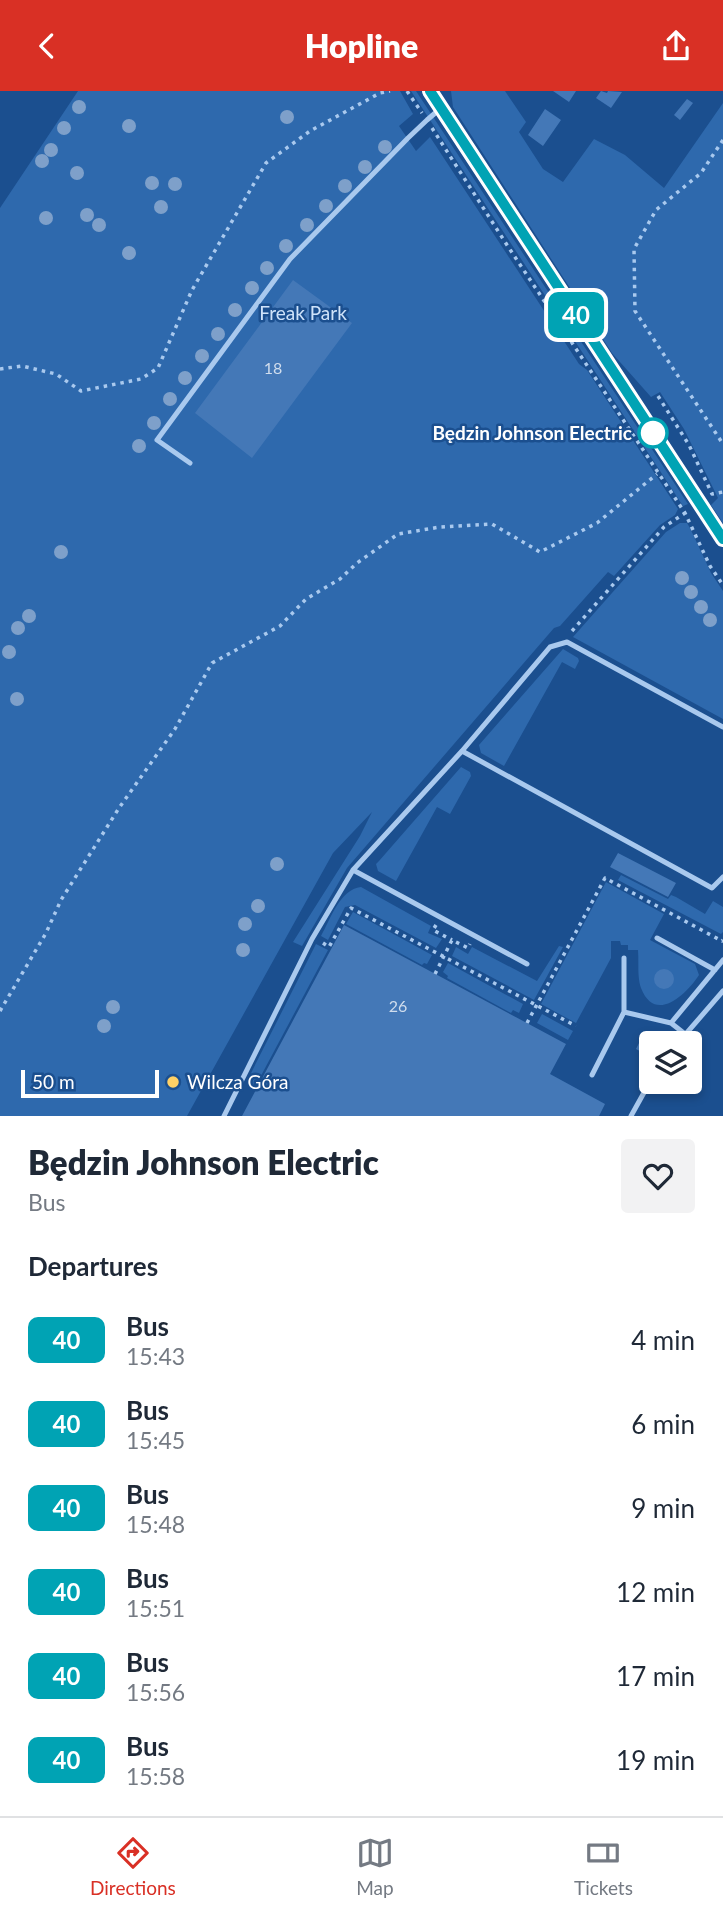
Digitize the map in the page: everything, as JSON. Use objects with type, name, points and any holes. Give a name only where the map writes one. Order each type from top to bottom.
[{"type":"street","points":[[430,91],[723,539]]},
{"type":"lane","points":[[190,463],[157,440],[290,259],[408,138],[442,108]]},
{"type":"lane","points":[[224,1116],[312,939],[353,870],[462,751],[550,647],[567,642],[723,727]]},
{"type":"lane","points":[[462,751],[712,888],[723,877]]},
{"type":"lane","points":[[353,870],[527,964]]},
{"type":"lane","points":[[657,938],[715,970]]},
{"type":"lane","points":[[592,1075],[624,1012],[624,958]]},
{"type":"lane","points":[[671,1023],[723,960]]},
{"type":"lane","points":[[688,1031],[723,991]]},
{"type":"lane","points":[[624,1012],[671,1023],[681,1031]]},
{"type":"lane","points":[[631,1116],[643,1094]]},
{"type":"path","points":[[0,369],[22,366],[56,373],[80,391],[141,379],[158,368],[192,290],[267,163],[310,131],[380,93],[390,91]]},
{"type":"path","points":[[439,138],[685,513],[710,566],[723,585]]},
{"type":"path","points":[[723,140],[701,173],[656,210],[634,249],[635,311],[723,443]]},
{"type":"path","points":[[658,396],[689,445],[712,494],[723,492]]},
{"type":"path","points":[[0,1011],[46,933],[61,900],[119,808],[174,729],[212,663],[280,626],[306,599],[340,579],[357,563],[398,534],[440,527],[492,524],[540,552],[597,523],[657,474]]},
{"type":"path","points":[[567,642],[569,635],[664,527],[685,513]]},
{"type":"path","points":[[527,1023],[605,878],[723,940]]},
{"type":"path","points":[[312,939],[329,947],[351,908],[576,1026]]},
{"type":"path","points":[[433,930],[465,947]]},
{"type":"path","points":[[435,974],[452,940]]},
{"type":"green space","name":"Freak Park","points":[[78,91],[400,91],[413,114],[399,126],[416,151],[430,137],[678,509],[614,576],[608,572],[560,626],[554,628],[347,868],[302,946],[293,942],[360,836],[372,812],[333,853],[187,1116],[0,1116],[0,208]]},
{"type":"green space","points":[[411,91],[416,91],[688,504],[683,506]]},
{"type":"green space","points":[[451,91],[505,91],[526,122],[519,132],[543,169],[563,182],[594,139],[625,155],[664,188],[723,103],[723,523],[711,505],[718,498],[684,429],[660,392],[651,397],[612,353],[453,107]]},
{"type":"green space","points":[[680,523],[687,523],[711,573],[723,591],[723,719],[573,637],[666,532]]},
{"type":"green space","points":[[563,649],[578,658],[575,669],[562,662],[504,766],[481,753],[479,745]]},
{"type":"green space","points":[[461,767],[470,772],[471,776],[450,814],[437,807],[396,881],[378,871],[376,864]]},
{"type":"green space","points":[[621,875],[668,899],[671,895],[676,897],[705,914],[713,901],[723,907],[723,932],[721,934],[618,880]]},
{"type":"green space","points":[[606,882],[664,914],[650,940],[695,964],[699,975],[686,991],[670,1003],[654,1004],[647,999],[641,988],[638,950],[628,950],[628,945],[611,941],[611,958],[576,1023],[541,1004]]},
{"type":"green space","points":[[361,887],[431,926],[428,933],[442,939],[436,948],[355,905],[345,907],[328,940],[321,936],[341,899]]},
{"type":"green space","points":[[353,912],[432,955],[427,964],[422,965],[346,924]]},
{"type":"green space","points":[[316,944],[328,950],[255,1087],[247,1081]]},
{"type":"green space","points":[[559,946],[563,947],[534,1000],[452,956],[456,947],[468,954],[472,947],[537,981]]},
{"type":"green space","points":[[448,963],[523,1004],[519,1013],[513,1010],[511,1013],[447,978],[443,972]]},
{"type":"green space","points":[[542,1014],[573,1031],[568,1040],[537,1023]]},
{"type":"building","points":[[553,91],[576,91],[569,102]]},
{"type":"building","points":[[601,91],[622,92],[611,108],[596,98]]},
{"type":"building","points":[[687,99],[693,103],[680,120],[674,115]]},
{"type":"building","points":[[545,109],[561,120],[543,146],[528,135]]},
{"type":"building","points":[[293,280],[352,323],[252,458],[195,413]]},
{"type":"building","points":[[618,853],[676,883],[668,897],[610,867]]},
{"type":"building","points":[[344,925],[566,1044],[550,1074],[605,1104],[599,1116],[242,1116]]},
{"type":"building","points":[[664,969],[671,972],[674,979],[671,986],[664,989],[657,986],[654,979],[657,972]]},
{"type":"bus line","name":"40","points":[[430,91],[723,539]]},
{"type":"place","name":"Będzin Johnson Electric","points":[[653,433]]},
{"type":"place","name":"Wilcza Góra","points":[[173,1082]]}]
